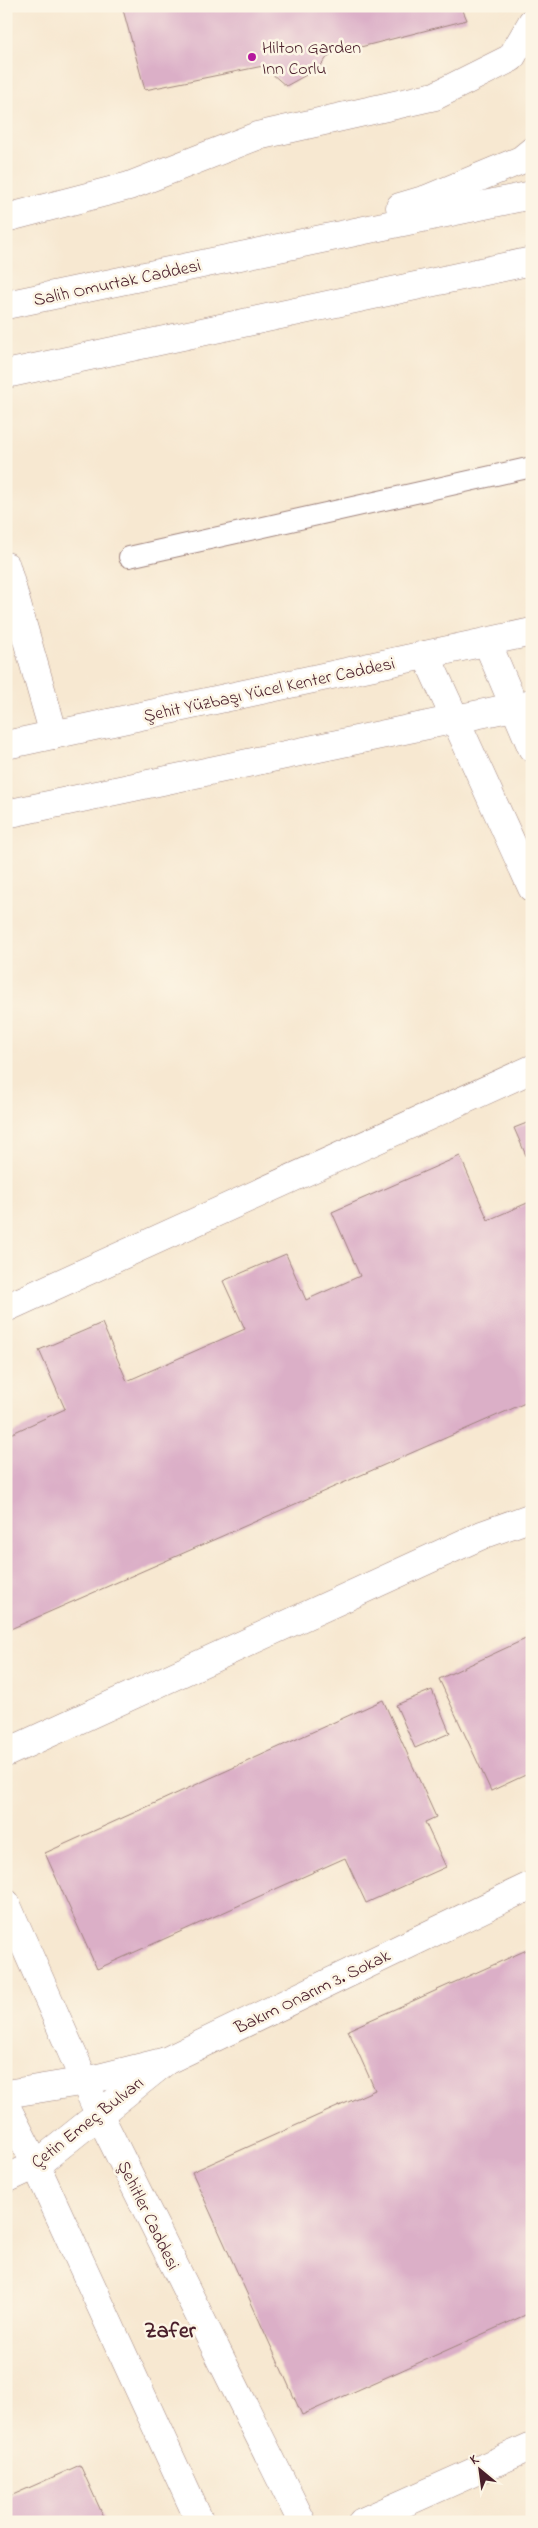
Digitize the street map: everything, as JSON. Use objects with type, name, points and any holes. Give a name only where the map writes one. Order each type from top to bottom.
[{"type":"main road","points":[[6,218],[129,186],[257,136],[435,96],[511,58],[532,22]]},
{"type":"main road","points":[[228,259],[427,199],[521,160],[532,151]]},
{"type":"main road","points":[[228,259],[532,195]]},
{"type":"main road","name":"Salih Omurtak Caddesi","points":[[6,305],[228,259]]},
{"type":"main road","points":[[6,374],[532,261]]},
{"type":"main road","points":[[6,566],[54,735]]},
{"type":"main road","name":"Şehit Yüzbaşı Yücel Kenter Caddesi","points":[[6,745],[532,632]]},
{"type":"main road","points":[[487,642],[522,705],[532,748]]},
{"type":"main road","points":[[426,655],[532,888]]},
{"type":"main road","points":[[6,814],[522,705]]},
{"type":"main road","points":[[6,1308],[532,1069]]},
{"type":"main road","points":[[6,1753],[482,1535],[532,1517]]},
{"type":"main road","name":"Bakım Onarım 3. Sokak","points":[[6,2094],[86,2081],[166,2061],[532,1884]]},
{"type":"main road","name":"Şehitler Caddesi","points":[[6,1903],[99,2114],[302,2522]]},
{"type":"main road","name":"Çetin Emeç Bulvarı","points":[[6,2179],[36,2165],[166,2061]]},
{"type":"main road","points":[[6,2106],[36,2165],[200,2522]]},
{"type":"main road","points":[[362,2522],[532,2446]]},
{"type":"lane","points":[[129,557],[532,467]]},
{"type":"building","points":[[122,6],[461,6],[467,20],[329,55],[319,68],[286,86],[263,66],[145,90]]},
{"type":"building","points":[[532,1121],[532,1169],[514,1128]]},
{"type":"building","points":[[460,1156],[488,1220],[532,1201],[532,1400],[6,1631],[6,1436],[65,1409],[39,1350],[102,1323],[127,1381],[245,1329],[223,1281],[286,1254],[306,1300],[360,1276],[332,1212]]},
{"type":"building","points":[[532,1636],[532,1772],[491,1791],[439,1679]]},
{"type":"building","points":[[432,1690],[450,1733],[415,1748],[396,1705]]},
{"type":"building","points":[[383,1700],[436,1817],[425,1822],[446,1867],[366,1903],[345,1858],[97,1969],[45,1853]]},
{"type":"building","points":[[531,1948],[532,2312],[302,2415],[192,2172],[375,2090],[348,2030]]},
{"type":"building","points":[[80,2465],[106,2522],[8,2522],[6,2498]]},
{"type":"place","name":"Hilton Garden Inn Corlu","points":[[252,57]]},
{"type":"district","name":"Zafer","points":[[170,2329]]}]
